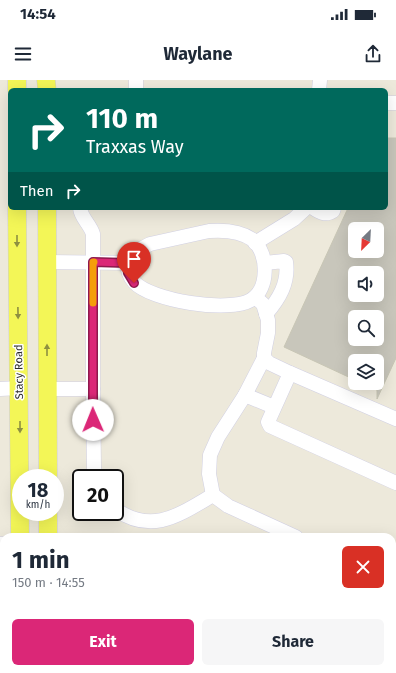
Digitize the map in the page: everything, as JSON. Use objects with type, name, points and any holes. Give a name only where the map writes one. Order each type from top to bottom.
[{"type":"main road","name":"Stacy Road","points":[[17,210],[20,533]]},
{"type":"main road","points":[[47,210],[48,469]]},
{"type":"main road","points":[[19,388],[47,389]]},
{"type":"main road","points":[[48,521],[48,533]]},
{"type":"street","points":[[81,210],[82,215],[91,227],[93,234],[94,469]]},
{"type":"street","points":[[255,243],[294,219],[304,210]]},
{"type":"street","points":[[316,210],[325,214],[333,210]]},
{"type":"street","points":[[209,231],[230,231],[253,240],[262,251],[265,263],[262,285],[255,296],[250,301],[228,305],[201,304],[179,301],[146,290],[134,283],[128,273],[127,263],[135,252],[150,244],[209,231]]},
{"type":"street","points":[[265,263],[284,261],[286,262],[287,268],[281,294],[266,314]]},
{"type":"street","points":[[47,262],[127,263]]},
{"type":"street","points":[[255,296],[263,304],[266,314],[268,333],[264,358],[245,395],[218,437],[210,455],[209,474],[213,495],[228,506],[287,533]]},
{"type":"street","points":[[264,358],[269,363],[396,419]]},
{"type":"street","points":[[290,372],[268,422],[270,426],[396,483]]},
{"type":"street","points":[[0,389],[19,388]]},
{"type":"street","points":[[47,389],[93,389]]},
{"type":"street","points":[[245,395],[274,407]]},
{"type":"street","points":[[124,515],[140,521],[164,520],[177,516],[213,495]]},
{"type":"building","points":[[388,138],[396,138],[396,358],[384,384],[384,354],[348,354],[348,377],[284,347],[347,210],[388,210]]},
{"type":"building","points":[[377,390],[381,390],[377,399]]},
{"type":"slow traffic","points":[[93,303],[94,262]]},
{"type":"route","points":[[93,420],[93,262],[127,263],[128,273],[134,283]]}]
